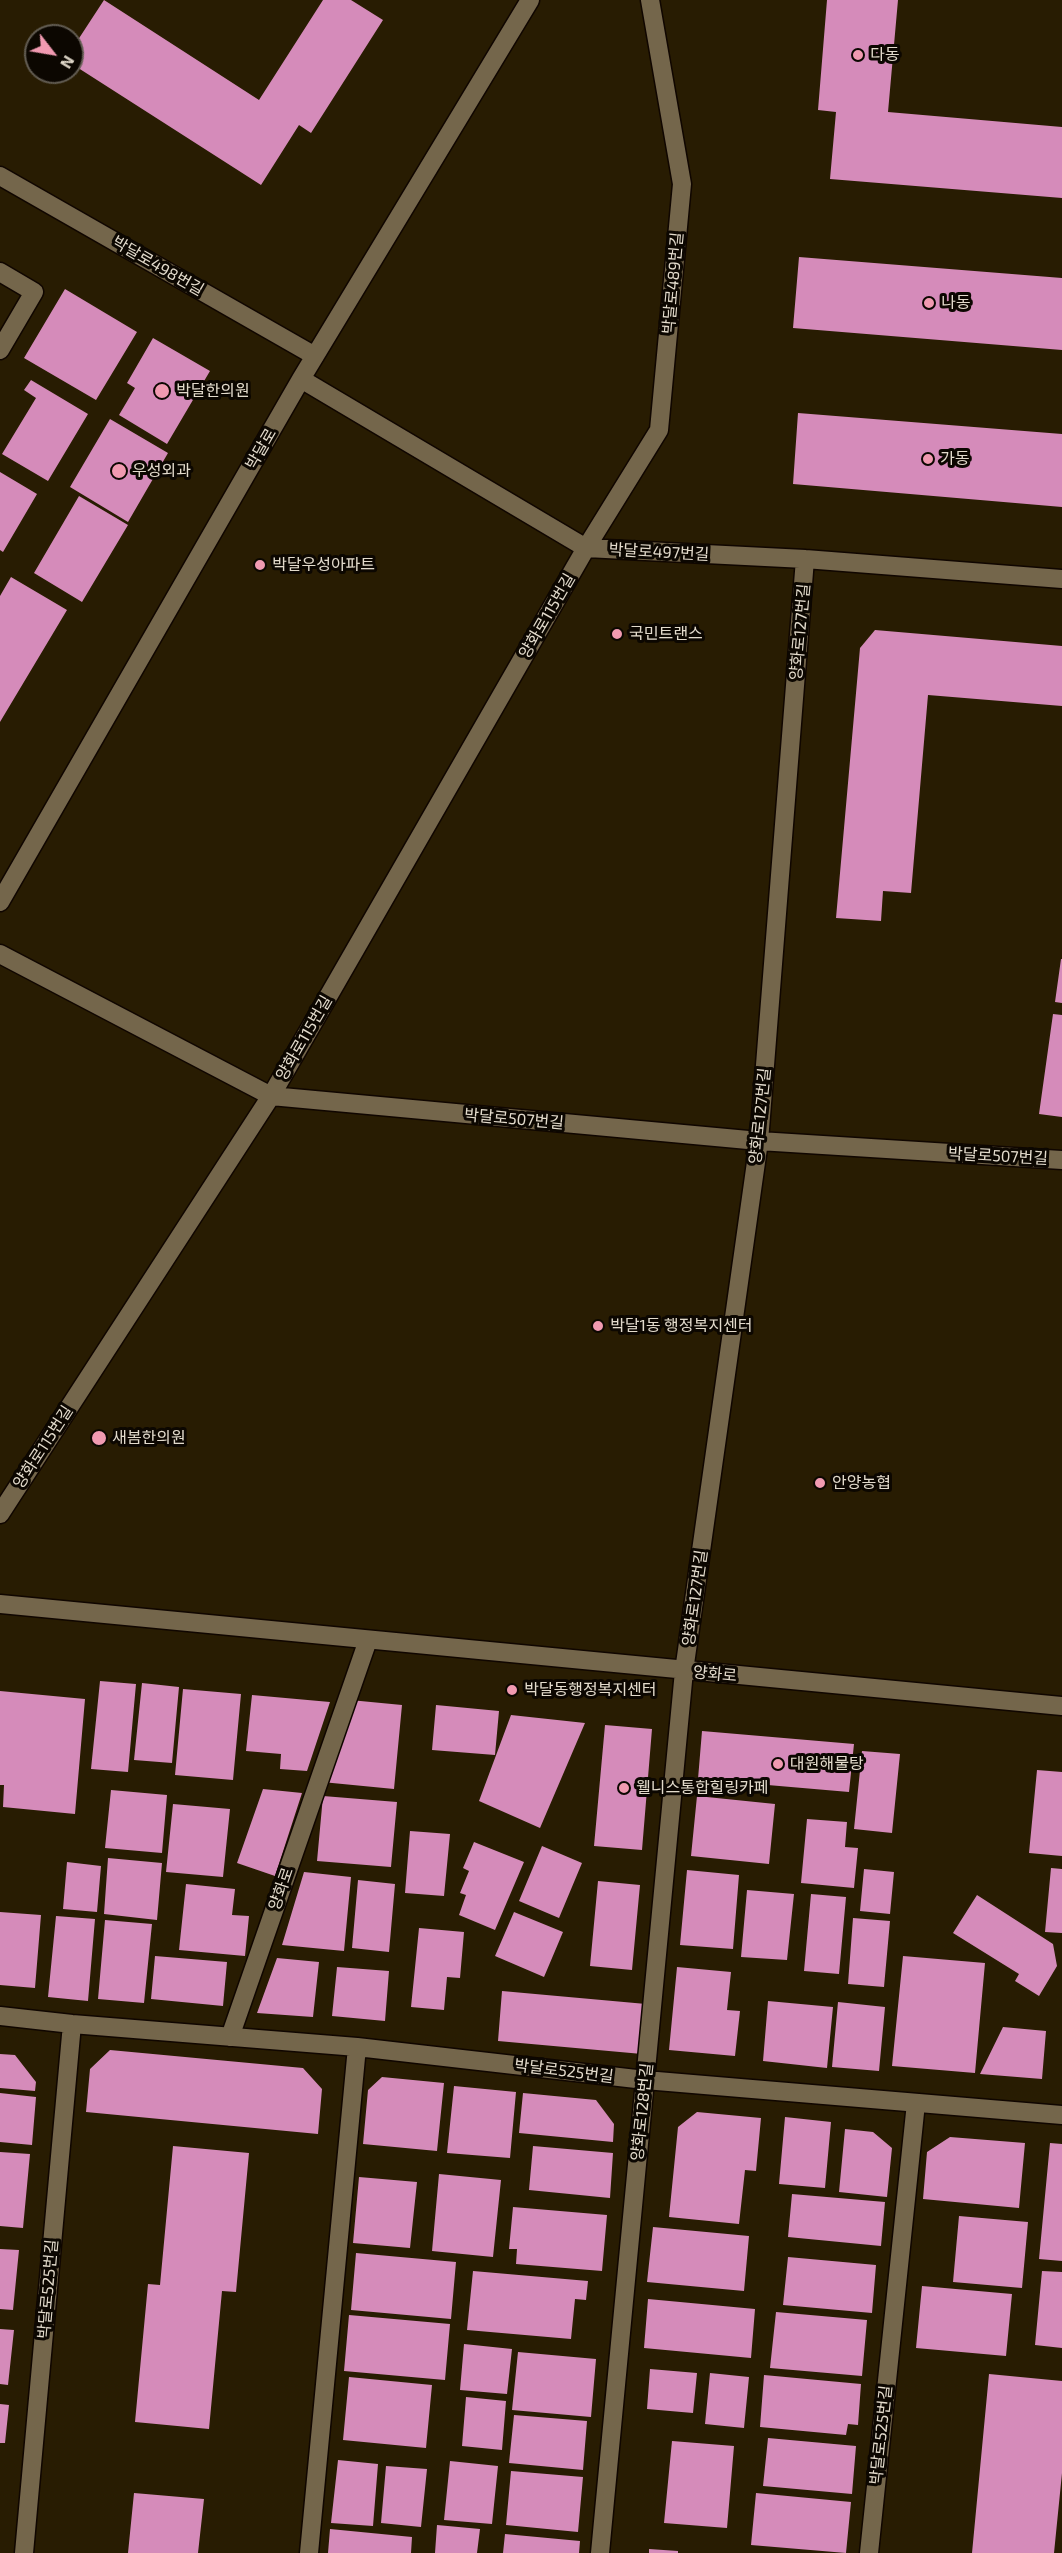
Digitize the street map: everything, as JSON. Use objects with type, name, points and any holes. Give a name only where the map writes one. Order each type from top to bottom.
[{"type":"street","name":"박달로","points":[[0,902],[315,356],[530,0]]},
{"type":"street","name":"박달로489번길","points":[[586,548],[658,430],[682,184],[650,0]]},
{"type":"street","name":"박달로498번길","points":[[0,176],[315,356]]},
{"type":"street","points":[[0,272],[34,292],[0,351]]},
{"type":"street","name":"박달로497번길","points":[[302,379],[586,548],[805,559],[1062,579]]},
{"type":"street","name":"양화로115번길","points":[[0,1514],[271,1096],[586,548]]},
{"type":"street","name":"양화로127번길","points":[[684,1671],[759,1141],[805,559]]},
{"type":"street","name":"박달로507번길","points":[[0,954],[271,1096],[759,1141],[1062,1160]]},
{"type":"street","name":"양화로","points":[[0,1604],[1062,1706]]},
{"type":"street","name":"양화로","points":[[230,2037],[368,1640]]},
{"type":"street","name":"양화로128번길","points":[[600,2553],[684,1671]]},
{"type":"street","name":"박달로525번길","points":[[0,2016],[357,2047],[645,2080],[1062,2115]]},
{"type":"street","name":"박달로525번길","points":[[24,2553],[72,2024]]},
{"type":"street","points":[[309,2553],[357,2047]]},
{"type":"street","name":"박달로525번길","points":[[869,2553],[916,2103]]},
{"type":"building","points":[[104,0],[259,100],[323,0],[351,0],[383,20],[311,133],[299,125],[261,185],[84,72],[84,31]]},
{"type":"building","name":"다동","points":[[827,0],[898,0],[888,112],[1062,127],[1062,198],[830,179],[836,112],[818,110]]},
{"type":"building","name":"나동","points":[[799,257],[1062,278],[1062,350],[793,328]]},
{"type":"building","points":[[65,289],[137,332],[96,400],[24,358]]},
{"type":"building","points":[[153,338],[210,371],[167,444],[119,415],[135,388],[127,383]]},
{"type":"building","points":[[31,380],[88,414],[48,481],[2,454],[36,398],[24,390]]},
{"type":"building","name":"가동","points":[[798,413],[1062,434],[1062,507],[793,484]]},
{"type":"building","points":[[110,419],[168,453],[128,522],[70,487]]},
{"type":"building","points":[[0,472],[37,494],[3,552],[0,550]]},
{"type":"building","points":[[79,496],[128,525],[82,602],[34,573]]},
{"type":"building","points":[[11,577],[67,610],[0,722],[0,596]]},
{"type":"building","points":[[875,630],[1062,646],[1062,706],[928,695],[911,893],[883,891],[881,921],[836,918],[860,648]]},
{"type":"building","points":[[1062,959],[1062,1003],[1055,1002]]},
{"type":"building","points":[[1053,1014],[1062,1015],[1062,1117],[1039,1114]]},
{"type":"building","points":[[100,1681],[136,1684],[128,1772],[91,1769]]},
{"type":"building","points":[[142,1683],[179,1687],[172,1763],[134,1760]]},
{"type":"building","points":[[183,1689],[241,1694],[233,1780],[175,1775]]},
{"type":"building","points":[[0,1691],[85,1699],[75,1814],[3,1807],[4,1785],[0,1785]]},
{"type":"building","points":[[252,1695],[330,1702],[307,1771],[280,1769],[281,1754],[246,1751]]},
{"type":"building","points":[[350,1700],[402,1705],[394,1789],[322,1782]]},
{"type":"building","points":[[436,1705],[499,1711],[495,1755],[432,1750]]},
{"type":"building","points":[[511,1715],[585,1723],[540,1828],[479,1801]]},
{"type":"building","points":[[605,1725],[652,1729],[642,1850],[594,1846]]},
{"type":"building","points":[[702,1731],[854,1744],[849,1792],[698,1779]]},
{"type":"building","points":[[862,1751],[900,1754],[892,1833],[854,1829]]},
{"type":"building","points":[[1037,1770],[1062,1772],[1062,1856],[1029,1853]]},
{"type":"building","points":[[263,1789],[302,1793],[275,1876],[237,1863]]},
{"type":"building","points":[[111,1790],[167,1795],[162,1853],[105,1848]]},
{"type":"building","points":[[323,1796],[397,1802],[391,1867],[317,1861]]},
{"type":"building","points":[[697,1796],[775,1804],[769,1864],[691,1856]]},
{"type":"building","points":[[173,1804],[230,1809],[223,1877],[166,1872]]},
{"type":"building","points":[[807,1819],[847,1822],[845,1847],[858,1848],[854,1888],[801,1883]]},
{"type":"building","points":[[410,1831],[450,1834],[444,1896],[405,1893]]},
{"type":"building","points":[[474,1842],[524,1862],[495,1930],[459,1915],[466,1895],[460,1893],[469,1871],[463,1868]]},
{"type":"building","points":[[542,1846],[582,1863],[559,1918],[519,1901]]},
{"type":"building","points":[[108,1858],[162,1863],[157,1920],[104,1914]]},
{"type":"building","points":[[67,1862],[101,1866],[97,1912],[63,1909]]},
{"type":"building","points":[[1051,1868],[1062,1869],[1062,1933],[1045,1932]]},
{"type":"building","points":[[864,1869],[894,1872],[890,1914],[860,1911]]},
{"type":"building","points":[[687,1870],[739,1875],[733,1949],[680,1945]]},
{"type":"building","points":[[304,1872],[351,1877],[344,1951],[282,1945]]},
{"type":"building","points":[[358,1880],[395,1884],[389,1952],[352,1948]]},
{"type":"building","points":[[598,1881],[640,1885],[632,1970],[590,1966]]},
{"type":"building","points":[[186,1884],[235,1889],[232,1915],[249,1916],[245,1956],[179,1950]]},
{"type":"building","points":[[747,1890],[794,1894],[787,1960],[741,1957]]},
{"type":"building","points":[[811,1894],[846,1897],[839,1974],[804,1971]]},
{"type":"building","points":[[977,1895],[1053,1944],[1057,1966],[1039,1996],[1015,1981],[1019,1974],[953,1933]]},
{"type":"building","points":[[0,1912],[41,1915],[35,1988],[0,1985]]},
{"type":"building","points":[[514,1912],[563,1932],[544,1977],[495,1956]]},
{"type":"building","points":[[56,1916],[95,1919],[88,2001],[48,1997]]},
{"type":"building","points":[[853,1918],[890,1921],[884,1987],[848,1984]]},
{"type":"building","points":[[105,1920],[152,1924],[144,2003],[98,1999]]},
{"type":"building","points":[[419,1928],[464,1932],[460,1978],[447,1977],[444,2010],[411,2007]]},
{"type":"building","points":[[155,1956],[227,1962],[223,2006],[151,1999]]},
{"type":"building","points":[[903,1956],[985,1963],[975,2073],[892,2066]]},
{"type":"building","points":[[277,1958],[319,1962],[313,2017],[257,2013]]},
{"type":"building","points":[[337,1967],[389,1971],[385,2021],[332,2016]]},
{"type":"building","points":[[677,1967],[731,1972],[727,2010],[740,2011],[735,2056],[669,2050]]},
{"type":"building","points":[[502,1991],[646,2004],[642,2054],[498,2041]]},
{"type":"building","points":[[768,2001],[833,2007],[827,2068],[763,2061]]},
{"type":"building","points":[[838,2002],[885,2007],[879,2071],[832,2067]]},
{"type":"building","points":[[1003,2027],[1046,2031],[1042,2079],[980,2074]]},
{"type":"building","points":[[110,2050],[303,2068],[322,2089],[318,2134],[86,2112],[90,2069]]},
{"type":"building","points":[[0,2054],[15,2055],[36,2082],[35,2091],[0,2088]]},
{"type":"building","points":[[382,2077],[444,2083],[437,2151],[363,2144],[368,2090]]},
{"type":"building","points":[[454,2086],[516,2092],[510,2158],[447,2153]]},
{"type":"building","points":[[0,2093],[36,2097],[32,2145],[0,2142]]},
{"type":"building","points":[[523,2093],[596,2100],[614,2124],[613,2142],[519,2133]]},
{"type":"building","points":[[697,2112],[761,2118],[756,2171],[745,2170],[739,2224],[669,2217],[678,2127]]},
{"type":"building","points":[[785,2117],[831,2122],[825,2188],[779,2184]]},
{"type":"building","points":[[845,2129],[873,2132],[892,2148],[887,2197],[839,2192]]},
{"type":"building","points":[[950,2137],[1025,2143],[1019,2208],[923,2199],[927,2152]]},
{"type":"building","points":[[1050,2143],[1062,2144],[1062,2261],[1039,2259]]},
{"type":"building","points":[[173,2146],[249,2153],[236,2292],[222,2291],[209,2429],[135,2422],[148,2284],[160,2285]]},
{"type":"building","points":[[533,2146],[613,2153],[610,2198],[529,2190]]},
{"type":"building","points":[[0,2152],[30,2154],[23,2228],[0,2226]]},
{"type":"building","points":[[439,2174],[501,2180],[493,2257],[432,2251]]},
{"type":"building","points":[[359,2177],[417,2182],[410,2248],[353,2243]]},
{"type":"building","points":[[792,2194],[885,2202],[881,2246],[788,2237]]},
{"type":"building","points":[[513,2207],[607,2215],[602,2271],[516,2264],[517,2249],[509,2249]]},
{"type":"building","points":[[959,2216],[1028,2222],[1022,2288],[953,2282]]},
{"type":"building","points":[[653,2227],[749,2236],[744,2291],[647,2282]]},
{"type":"building","points":[[0,2249],[19,2250],[13,2310],[0,2309]]},
{"type":"building","points":[[356,2253],[456,2262],[451,2319],[351,2310]]},
{"type":"building","points":[[788,2257],[876,2265],[872,2313],[783,2305]]},
{"type":"building","points":[[473,2271],[588,2281],[586,2300],[575,2299],[571,2339],[467,2330]]},
{"type":"building","points":[[1042,2271],[1062,2272],[1062,2348],[1035,2345]]},
{"type":"building","points":[[922,2286],[1012,2294],[1006,2356],[916,2348]]},
{"type":"building","points":[[648,2299],[755,2309],[751,2358],[644,2348]]},
{"type":"building","points":[[776,2312],[867,2320],[862,2376],[770,2368]]},
{"type":"building","points":[[349,2315],[450,2324],[445,2380],[344,2371]]},
{"type":"building","points":[[0,2329],[14,2330],[8,2385],[0,2384]]},
{"type":"building","points":[[464,2344],[512,2349],[507,2394],[460,2390]]},
{"type":"building","points":[[518,2352],[596,2359],[591,2417],[512,2410]]},
{"type":"building","points":[[650,2369],[697,2373],[693,2413],[647,2409]]},
{"type":"building","points":[[710,2373],[749,2377],[744,2428],[705,2424]]},
{"type":"building","points":[[989,2374],[1062,2381],[1062,2473],[1054,2553],[972,2553]]},
{"type":"building","points":[[764,2375],[861,2384],[858,2425],[848,2424],[846,2435],[760,2427]]},
{"type":"building","points":[[349,2377],[432,2385],[426,2448],[343,2440]]},
{"type":"building","points":[[466,2397],[506,2401],[502,2450],[462,2446]]},
{"type":"building","points":[[0,2404],[9,2405],[5,2443],[0,2443]]},
{"type":"building","points":[[514,2415],[587,2421],[583,2470],[509,2463]]},
{"type":"building","points":[[768,2438],[856,2446],[852,2494],[763,2486]]},
{"type":"building","points":[[672,2441],[734,2446],[727,2528],[664,2523]]},
{"type":"building","points":[[338,2460],[378,2464],[373,2526],[331,2523]]},
{"type":"building","points":[[450,2461],[498,2466],[492,2524],[444,2520]]},
{"type":"building","points":[[386,2466],[427,2469],[421,2527],[381,2523]]},
{"type":"building","points":[[511,2471],[583,2477],[578,2532],[506,2525]]},
{"type":"building","points":[[134,2493],[204,2499],[198,2553],[128,2553]]},
{"type":"building","points":[[756,2493],[851,2502],[846,2553],[751,2545]]},
{"type":"building","points":[[437,2525],[480,2529],[477,2553],[435,2553]]},
{"type":"building","points":[[330,2529],[412,2537],[411,2553],[328,2553]]},
{"type":"building","points":[[505,2534],[580,2541],[579,2553],[503,2553]]},
{"type":"building","points":[[649,2549],[678,2551],[678,2553],[649,2553]]},
{"type":"place","name":"다동","points":[[858,55]]},
{"type":"place","name":"나동","points":[[929,303]]},
{"type":"place","name":"박달한의원","points":[[162,391]]},
{"type":"place","name":"가동","points":[[928,459]]},
{"type":"place","name":"우성외과","points":[[119,471]]},
{"type":"place","name":"박달우성아파트","points":[[260,565]]},
{"type":"place","name":"국민트랜스","points":[[617,634]]},
{"type":"place","name":"박달1동 행정복지센터","points":[[598,1326]]},
{"type":"place","name":"새봄한의원","points":[[99,1438]]},
{"type":"place","name":"안양농협","points":[[820,1483]]},
{"type":"place","name":"박달동행정복지센터","points":[[512,1690]]},
{"type":"place","name":"대원해물탕","points":[[778,1764]]},
{"type":"place","name":"웰니스통합힐링카페","points":[[624,1788]]}]
